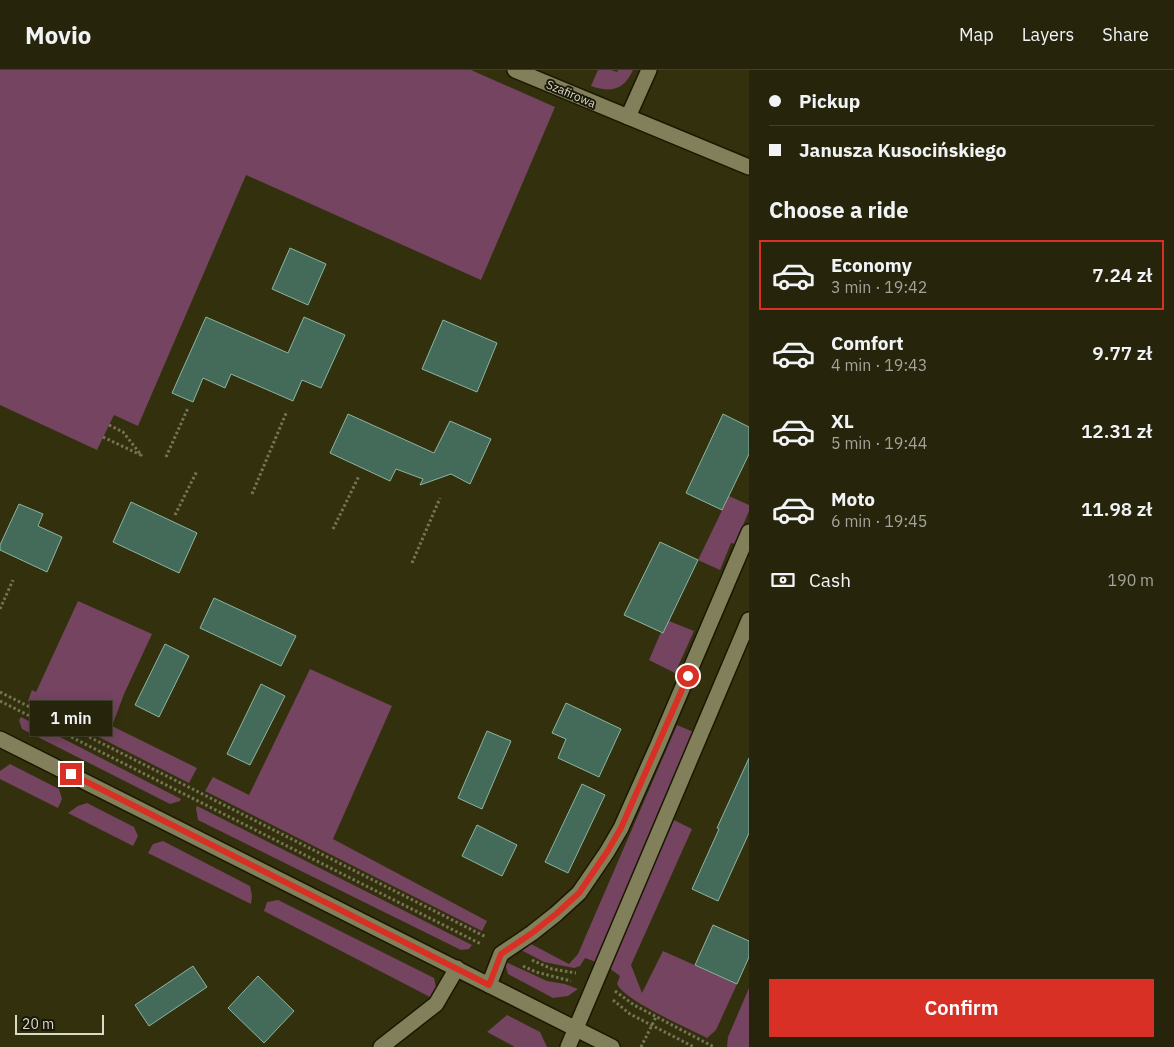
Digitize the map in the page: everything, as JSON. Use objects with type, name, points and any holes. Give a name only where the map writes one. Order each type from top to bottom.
[{"type":"street","name":"Szafirowa","points":[[515,70],[749,167]]},
{"type":"street","points":[[628,117],[649,70]]},
{"type":"street","points":[[489,985],[505,952],[556,914],[579,893],[621,828],[749,532]]},
{"type":"street","points":[[568,1047],[749,620]]},
{"type":"street","points":[[0,739],[612,1047]]},
{"type":"street","points":[[381,1047],[436,1004],[457,968]]},
{"type":"path","points":[[166,457],[188,408]]},
{"type":"path","points":[[252,494],[287,411]]},
{"type":"path","points":[[103,437],[142,456],[123,432],[109,425]]},
{"type":"path","points":[[175,515],[197,470]]},
{"type":"path","points":[[333,529],[358,476]]},
{"type":"path","points":[[412,563],[440,498]]},
{"type":"path","points":[[0,609],[13,580]]},
{"type":"path","points":[[0,692],[505,952],[536,972],[595,983],[610,982],[614,990],[634,1005],[714,1047]]},
{"type":"path","points":[[0,701],[505,952],[552,969],[578,973],[589,972],[595,983],[630,1014],[694,1047]]},
{"type":"path","points":[[641,1047],[656,1017]]},
{"type":"shaded area","points":[[0,70],[471,70],[555,107],[481,280],[246,175],[138,426],[114,415],[97,450],[0,405]]},
{"type":"shaded area","points":[[598,70],[617,72],[618,70],[633,70],[621,86],[605,89],[591,86]]},
{"type":"shaded area","points":[[729,496],[749,505],[749,511],[735,544],[731,543],[720,570],[698,560]]},
{"type":"shaded area","points":[[78,601],[152,634],[124,694],[112,726],[197,768],[189,783],[28,701],[32,690],[36,692]]},
{"type":"shaded area","points":[[669,621],[694,631],[675,673],[649,660],[661,632],[663,633]]},
{"type":"shaded area","points":[[310,669],[392,706],[333,839],[487,921],[482,931],[205,791],[213,777],[249,795]]},
{"type":"shaded area","points":[[21,717],[181,799],[180,801],[170,804],[22,729],[19,720]]},
{"type":"shaded area","points":[[677,725],[696,733],[596,962],[585,958],[580,966],[574,968],[544,962],[521,950],[531,944],[569,964],[578,954]]},
{"type":"shaded area","points":[[10,764],[59,789],[62,799],[58,808],[0,779],[0,771]]},
{"type":"shaded area","points":[[87,803],[134,827],[138,836],[133,846],[68,813],[78,806]]},
{"type":"shaded area","points":[[197,806],[472,945],[469,949],[461,950],[198,820]]},
{"type":"shaded area","points":[[674,820],[692,829],[631,965],[642,993],[663,951],[737,984],[716,1030],[707,1038],[658,1014],[622,991],[617,984],[620,976],[609,968]]},
{"type":"shaded area","points":[[163,841],[250,886],[251,904],[148,853],[153,844]]},
{"type":"shaded area","points":[[278,900],[434,978],[436,987],[430,997],[264,911],[267,902]]},
{"type":"shaded area","points":[[506,962],[547,981],[565,984],[578,989],[568,996],[553,998],[508,974]]},
{"type":"shaded area","points":[[749,988],[749,1047],[727,1047],[728,1037]]},
{"type":"shaded area","points":[[507,1015],[540,1032],[547,1047],[515,1047],[487,1032]]},
{"type":"building","points":[[290,248],[326,264],[308,305],[272,289]]},
{"type":"building","points":[[206,317],[288,353],[304,317],[345,335],[321,388],[302,380],[293,401],[231,374],[225,388],[203,378],[193,402],[172,393]]},
{"type":"building","points":[[443,320],[497,343],[477,392],[422,369]]},
{"type":"building","points":[[348,414],[434,453],[450,421],[491,439],[470,484],[451,474],[420,485],[423,479],[396,469],[390,481],[330,453]]},
{"type":"building","points":[[723,414],[749,427],[749,454],[722,510],[686,493]]},
{"type":"building","points":[[131,502],[197,533],[179,573],[113,542]]},
{"type":"building","points":[[19,504],[43,514],[38,526],[62,537],[47,572],[0,550],[0,545]]},
{"type":"building","points":[[660,542],[698,560],[663,633],[624,615]]},
{"type":"building","points":[[214,598],[296,636],[281,666],[200,628]]},
{"type":"building","points":[[165,644],[189,656],[159,717],[135,705]]},
{"type":"building","points":[[261,684],[285,696],[250,765],[227,754]]},
{"type":"building","points":[[566,703],[621,729],[599,777],[558,758],[566,739],[552,733]]},
{"type":"building","points":[[487,731],[511,741],[482,809],[458,798]]},
{"type":"building","points":[[749,758],[749,833],[718,901],[692,889]]},
{"type":"building","points":[[582,784],[605,795],[568,873],[545,862]]},
{"type":"building","points":[[477,825],[517,845],[502,876],[462,856]]},
{"type":"building","points":[[713,925],[749,941],[749,957],[737,984],[695,965]]},
{"type":"building","points":[[193,966],[207,987],[149,1026],[135,1005]]},
{"type":"building","points":[[258,976],[294,1011],[264,1043],[228,1008]]},
{"type":"route","points":[[71,774],[489,985],[501,954],[556,914],[579,893],[592,876],[621,828],[688,676]]}]
